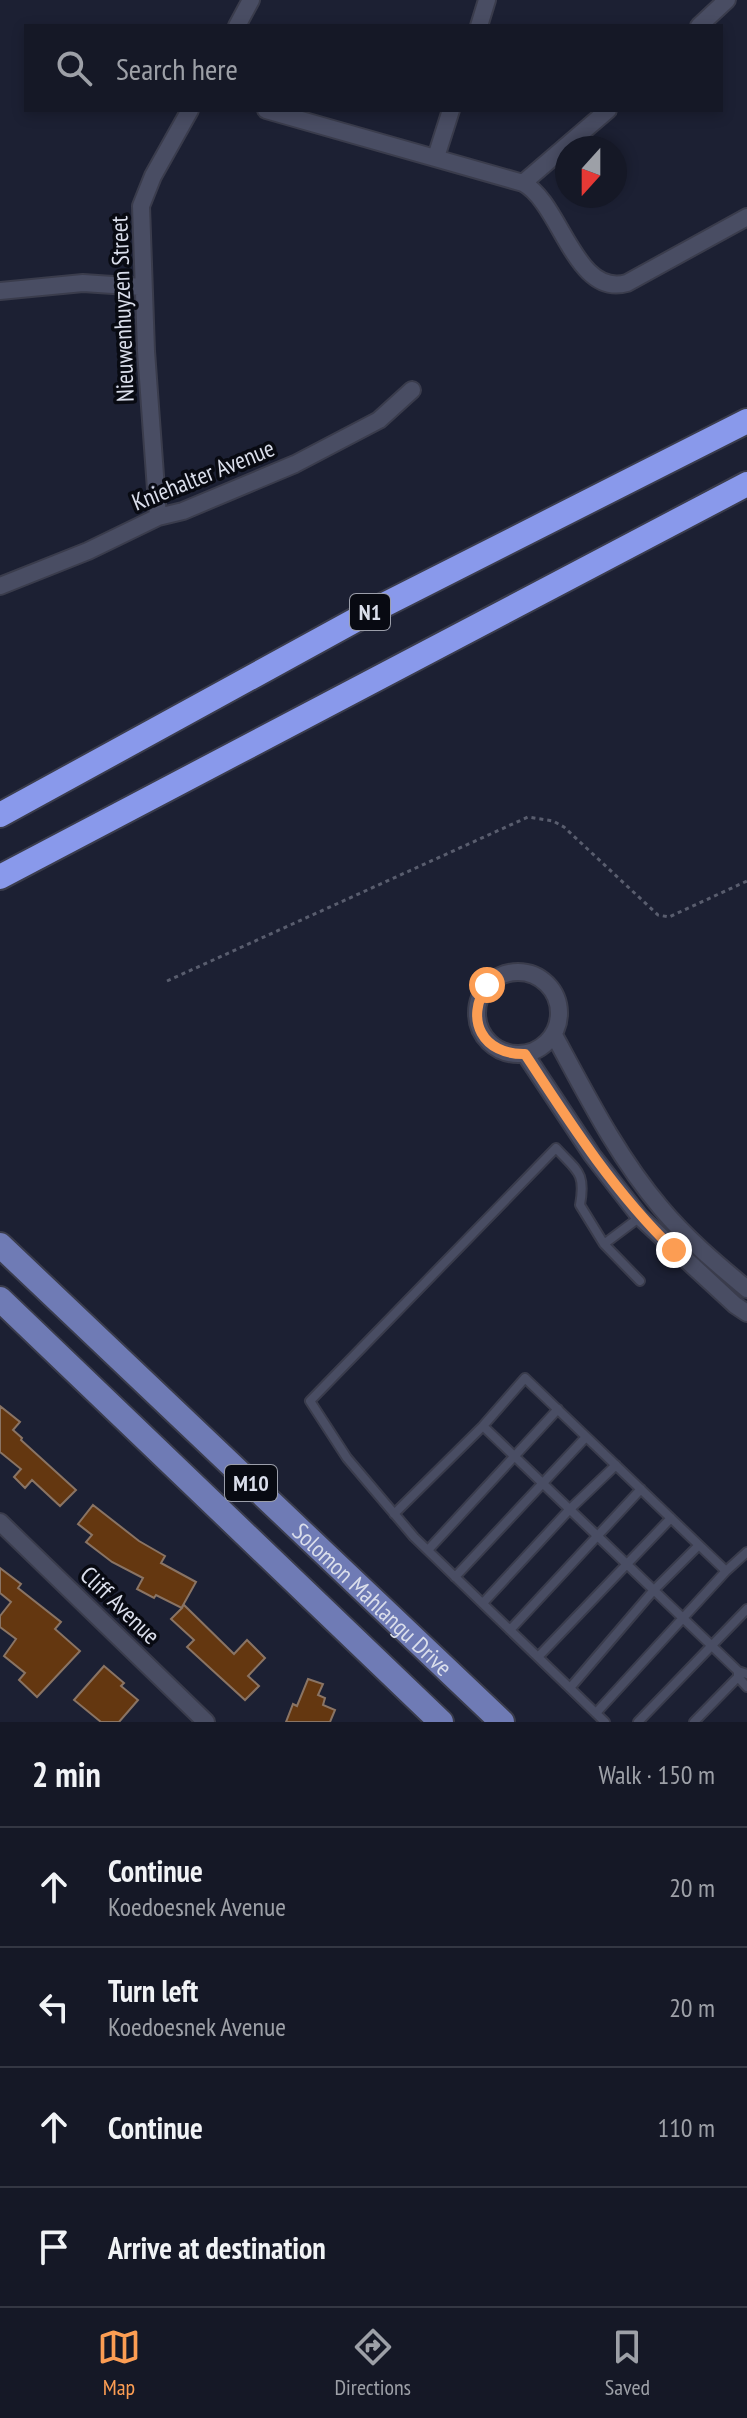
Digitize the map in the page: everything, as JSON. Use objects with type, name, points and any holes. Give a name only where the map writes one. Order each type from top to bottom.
[{"type":"highway","name":"N1","points":[[0,815],[372,611],[747,421]]},
{"type":"highway","points":[[0,877],[747,484]]},
{"type":"main road","name":"Solomon Mahlangu Drive","points":[[0,1245],[502,1722]]},
{"type":"main road","name":"Solomon Mahlangu Drive","points":[[0,1299],[441,1722]]},
{"type":"main road","points":[[365,1592],[520,1722]]},
{"type":"street","points":[[238,24],[251,0]]},
{"type":"street","points":[[480,24],[487,0]]},
{"type":"street","points":[[701,24],[727,0]]},
{"type":"street","name":"Nieuwenhuyzen Street","points":[[158,517],[143,287],[141,206],[145,192],[189,112]]},
{"type":"street","points":[[273,112],[523,183],[538,194],[587,272],[599,280],[619,285],[747,217]]},
{"type":"street","points":[[436,157],[450,112]]},
{"type":"street","points":[[523,183],[606,112]]},
{"type":"street","points":[[0,291],[83,283],[143,287]]},
{"type":"street","name":"Kniehalter Avenue","points":[[0,586],[88,551],[158,517],[183,511],[295,464],[379,420],[412,390]]},
{"type":"street","points":[[512,972],[539,978],[557,998],[559,1011],[554,1035],[546,1044],[525,1054],[501,1051],[483,1036],[478,1025],[476,1011],[479,997],[498,976],[512,972]]},
{"type":"street","points":[[554,1035],[595,1112],[661,1209],[701,1250],[747,1289]]},
{"type":"street","points":[[525,1054],[592,1155],[640,1217],[747,1313]]},
{"type":"street","name":"Cliff Avenue","points":[[0,1522],[202,1721]]},
{"type":"lane","points":[[605,1722],[394,1514],[347,1458],[310,1401],[556,1148],[578,1172],[583,1184],[580,1205],[604,1244],[640,1281]]},
{"type":"lane","points":[[604,1244],[640,1217]]},
{"type":"lane","points":[[394,1514],[483,1426],[525,1378],[726,1571]]},
{"type":"lane","points":[[428,1550],[558,1409]]},
{"type":"lane","points":[[483,1426],[741,1674],[747,1687]]},
{"type":"lane","points":[[455,1577],[586,1437]]},
{"type":"lane","points":[[483,1603],[569,1510],[616,1465]]},
{"type":"lane","points":[[510,1630],[641,1489]]},
{"type":"lane","points":[[538,1657],[671,1518]]},
{"type":"lane","points":[[570,1688],[653,1591],[699,1545]]},
{"type":"lane","points":[[596,1713],[747,1552]]},
{"type":"lane","points":[[638,1722],[747,1609]]},
{"type":"lane","points":[[694,1722],[741,1674]]},
{"type":"path","points":[[167,981],[528,817],[553,821],[564,827],[658,915],[669,917],[747,881]]},
{"type":"building","points":[[0,1406],[20,1422],[13,1430],[21,1440],[76,1490],[60,1506],[32,1480],[25,1488],[14,1477],[21,1469],[0,1452]]},
{"type":"building","points":[[93,1505],[139,1541],[165,1556],[161,1563],[196,1582],[182,1607],[184,1605],[234,1654],[247,1640],[265,1658],[248,1676],[259,1686],[245,1700],[187,1647],[194,1640],[171,1619],[182,1608],[137,1589],[143,1578],[112,1562],[86,1542],[92,1535],[78,1524]]},
{"type":"building","points":[[0,1568],[21,1584],[18,1588],[61,1622],[55,1629],[80,1651],[37,1697],[19,1680],[25,1673],[4,1656],[16,1639],[0,1627],[0,1616],[11,1602],[0,1593]]},
{"type":"building","points":[[104,1666],[138,1700],[119,1722],[101,1722],[74,1700]]},
{"type":"building","points":[[308,1679],[323,1684],[318,1695],[325,1698],[323,1705],[335,1710],[330,1722],[286,1722],[293,1704],[297,1706]]},
{"type":"route","points":[[487,985],[479,997],[476,1011],[483,1036],[501,1051],[525,1054],[592,1155],[640,1217],[674,1250]]}]
